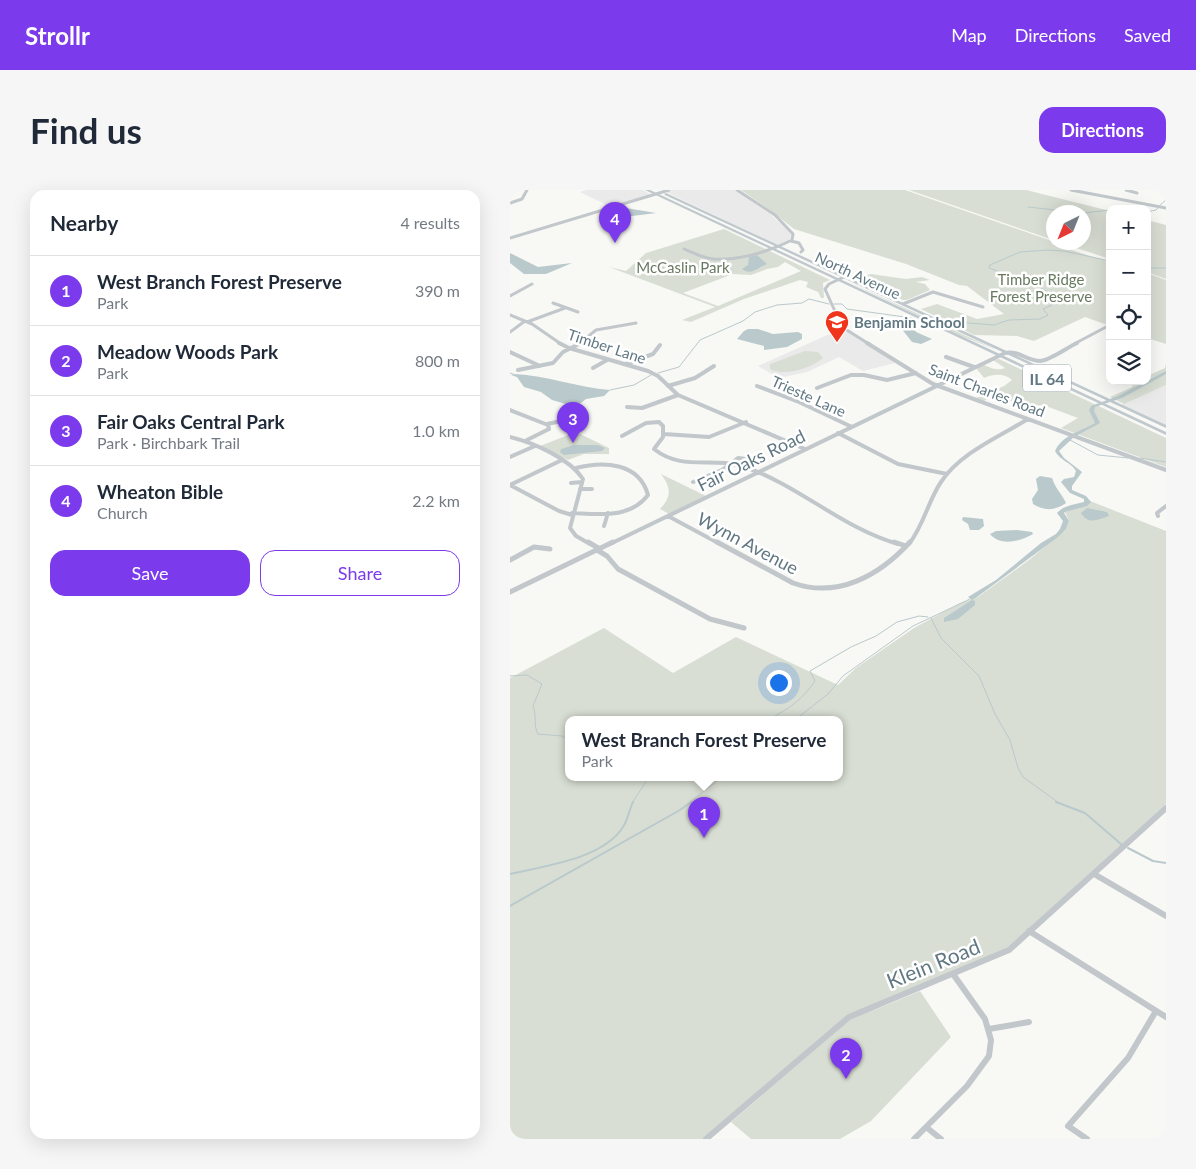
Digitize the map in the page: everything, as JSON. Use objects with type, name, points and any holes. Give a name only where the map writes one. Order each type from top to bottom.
[{"type":"main road","name":"North Avenue","points":[[647,190],[662,192],[1166,427]]},
{"type":"main road","name":"North Avenue","points":[[657,192],[770,248],[1166,434]]},
{"type":"street","points":[[510,203],[522,199],[527,190]]},
{"type":"street","points":[[662,192],[670,190]]},
{"type":"street","points":[[737,190],[786,226],[793,234],[791,241]]},
{"type":"street","points":[[1070,190],[1166,208]]},
{"type":"street","points":[[1126,190],[1137,193]]},
{"type":"street","points":[[510,238],[657,192]]},
{"type":"street","points":[[684,249],[717,259],[733,258],[791,241],[799,243],[803,250],[801,252]]},
{"type":"street","points":[[838,280],[844,277]]},
{"type":"street","name":"Saint Charles Road","points":[[838,280],[826,285],[825,289],[842,327],[916,374],[936,385],[1166,470]]},
{"type":"street","points":[[510,296],[532,284]]},
{"type":"street","points":[[903,304],[933,292],[984,308]]},
{"type":"street","points":[[553,303],[578,312]]},
{"type":"street","points":[[510,332],[526,321],[565,308]]},
{"type":"street","name":"Timber Lane","points":[[510,314],[526,321],[569,348],[654,374],[678,395],[746,422],[805,449]]},
{"type":"street","points":[[518,370],[553,363],[569,348],[581,343],[596,330],[636,323]]},
{"type":"street","points":[[1005,353],[1014,351],[1036,361],[1043,361],[1106,327]]},
{"type":"street","points":[[625,364],[653,354],[660,345]]},
{"type":"street","points":[[510,352],[540,366]]},
{"type":"street","name":"Fair Oaks Road","points":[[510,592],[1005,353]]},
{"type":"street","points":[[946,357],[974,367]]},
{"type":"street","points":[[593,368],[608,360]]},
{"type":"street","points":[[668,386],[695,378],[714,366]]},
{"type":"street","points":[[817,388],[849,375],[864,375],[887,380],[916,374]]},
{"type":"street","name":"Trieste Lane","points":[[757,386],[799,402],[852,426]]},
{"type":"street","points":[[627,407],[642,408],[678,395]]},
{"type":"street","points":[[510,410],[547,424],[563,420],[584,423]]},
{"type":"street","points":[[838,433],[898,464],[947,474],[1028,419]]},
{"type":"street","points":[[622,436],[631,430],[655,421],[662,425],[664,434],[654,449],[660,455],[685,463],[732,463],[740,465],[822,506],[871,535],[906,546]]},
{"type":"street","points":[[664,434],[709,437],[746,422]]},
{"type":"street","points":[[525,441],[546,432],[548,429],[547,424]]},
{"type":"street","points":[[510,437],[525,441],[576,468],[583,479],[569,526],[572,533],[607,556],[618,569],[710,619],[744,628]]},
{"type":"street","points":[[510,458],[535,446]]},
{"type":"street","points":[[693,482],[707,478],[740,458],[746,459],[740,465]]},
{"type":"street","points":[[562,460],[510,485],[559,511],[572,514],[608,514],[627,510],[642,503],[648,495],[644,482],[637,476],[610,464],[593,463],[576,468]]},
{"type":"street","name":"Wynn Avenue","points":[[668,516],[791,582],[818,589],[841,588],[857,583],[880,569],[906,546],[920,527],[937,489],[947,474]]},
{"type":"street","points":[[571,483],[582,482]]},
{"type":"street","points":[[580,489],[592,489]]},
{"type":"street","points":[[1158,516],[1157,513],[1166,506]]},
{"type":"street","points":[[604,526],[608,514]]},
{"type":"street","points":[[510,560],[529,548],[541,546],[550,549]]},
{"type":"street","name":"Klein Road","points":[[706,1139],[848,1017],[1006,951],[1166,808]]},
{"type":"street","points":[[1094,874],[1166,916]]},
{"type":"street","points":[[1029,931],[1166,1017]]},
{"type":"street","points":[[914,1139],[983,1067],[991,1049],[989,1029],[983,1014],[953,974]]},
{"type":"street","points":[[1087,1139],[1068,1126],[1128,1058],[1156,1011]]},
{"type":"street","points":[[989,1029],[1029,1022]]},
{"type":"street","points":[[926,1127],[941,1139]]},
{"type":"shaded area","points":[[587,190],[643,190],[651,195],[609,206],[580,192]]},
{"type":"shaded area","points":[[673,190],[735,190],[770,214],[788,230],[791,235],[790,239],[778,245],[666,192]]},
{"type":"shaded area","points":[[626,208],[656,213],[616,218],[605,214]]},
{"type":"shaded area","points":[[510,253],[538,267],[572,263],[546,274],[524,274],[510,263]]},
{"type":"shaded area","points":[[757,255],[767,264],[752,272],[742,269],[748,265],[749,257]]},
{"type":"shaded area","points":[[904,324],[912,325],[916,332],[932,339],[921,344],[912,342],[901,328]]},
{"type":"shaded area","name":"Benjamin School","points":[[843,328],[895,363],[863,371],[839,357],[807,372],[779,378],[758,366]]},
{"type":"shaded area","points":[[748,329],[758,329],[773,334],[798,332],[802,334],[802,339],[787,347],[764,350],[764,346],[737,339]]},
{"type":"shaded area","points":[[1166,371],[1166,374],[1151,382],[1151,379]]},
{"type":"shaded area","points":[[511,375],[610,390],[604,396],[586,399],[581,403],[569,405],[552,400],[541,392],[524,387],[517,377]]},
{"type":"shaded area","points":[[1139,385],[1146,385],[1122,398],[1095,407],[1094,411],[1100,423],[1074,437],[1059,451],[1064,458],[1082,472],[1072,486],[1072,490],[1086,496],[1091,502],[1087,506],[1065,512],[1069,521],[1066,529],[1058,537],[972,600],[968,597],[996,580],[1041,543],[1056,534],[1063,521],[1057,513],[1060,510],[1084,502],[1084,499],[1070,493],[1061,482],[1064,479],[1074,477],[1076,471],[1055,451],[1067,437],[1095,423],[1089,410],[1091,406],[1118,396]]},
{"type":"shaded area","points":[[1166,385],[1166,426],[1121,405]]},
{"type":"shaded area","points":[[574,445],[598,445],[605,448],[602,451],[564,455],[560,452],[561,449]]},
{"type":"shaded area","points":[[1040,476],[1052,478],[1066,503],[1058,508],[1050,509],[1041,508],[1033,504],[1032,499],[1038,490],[1036,479]]},
{"type":"shaded area","points":[[1087,508],[1107,512],[1109,516],[1097,520],[1087,519],[1081,513]]},
{"type":"shaded area","points":[[963,517],[983,519],[984,526],[979,530],[970,530],[968,524],[962,520]]},
{"type":"shaded area","points":[[1017,530],[1032,532],[1033,534],[1017,541],[1005,542],[990,534],[996,531]]},
{"type":"shaded area","points":[[972,600],[975,601],[975,605],[958,619],[944,622],[944,618]]},
{"type":"green space","name":"Timber Ridge Forest Preserve","points":[[741,190],[905,190],[1046,239],[1046,250],[1071,250],[1106,261],[1106,325],[1085,317],[1034,341],[1017,336],[974,335],[921,309],[937,304],[977,319],[1004,314],[967,286],[959,285],[906,264],[794,229]]},
{"type":"green space","name":"Timber Ridge Forest Preserve","points":[[909,190],[1026,190],[1086,205],[1046,205],[1046,238]]},
{"type":"green space","name":"Timber Ridge Forest Preserve","points":[[1091,206],[1106,210],[1106,258],[1082,250],[1091,250]]},
{"type":"green space","points":[[1151,221],[1166,225],[1166,279],[1151,273]]},
{"type":"green space","name":"McCaslin Park","points":[[724,229],[830,280],[823,283],[824,298],[821,298],[818,292],[806,287],[808,282],[800,280],[744,299],[691,322],[682,320],[715,307],[609,267],[626,271],[646,253]],"holes":[[[785,262],[801,271],[718,306],[683,293],[733,274],[751,275],[778,267]]]},
{"type":"green space","points":[[871,274],[906,279],[922,277],[930,280],[916,282],[925,284],[930,290],[903,300],[855,278]]},
{"type":"green space","points":[[1151,274],[1166,280],[1166,344],[1151,339]]},
{"type":"green space","points":[[844,280],[997,350],[959,335]]},
{"type":"green space","points":[[805,351],[818,352],[823,358],[805,368],[790,372],[770,369],[770,364]]},
{"type":"green space","points":[[999,359],[1166,438],[1166,467],[1061,428],[1078,418],[1043,405],[1027,406],[996,397],[991,397],[982,402],[974,399],[1004,386],[1012,380],[1006,376],[999,375],[984,378],[976,368],[984,365],[997,369],[1005,368],[993,360]]},
{"type":"green space","points":[[1166,363],[1166,385],[1124,404],[1110,397],[1132,387],[1132,385],[1151,385],[1151,374],[1165,368]]},
{"type":"green space","points":[[576,432],[609,448],[609,454],[584,454],[568,460],[540,446]]},
{"type":"green space","points":[[661,474],[706,496],[669,514],[660,509],[667,500],[669,492]]},
{"type":"green space","points":[[1090,501],[1166,531],[1166,804],[1007,948],[867,1013],[920,991],[951,1037],[871,1121],[840,1139],[751,1139],[731,1122],[845,1024],[704,1139],[510,1139],[510,678],[604,628],[673,673],[736,637],[838,685],[856,668],[914,628],[960,603],[978,597],[1029,560],[1066,529],[1069,521],[1065,512],[1087,505]]},
{"type":"waterway","points":[[1159,206],[1166,200]]},
{"type":"waterway","points":[[1028,207],[1046,209]]},
{"type":"waterway","points":[[1151,211],[1159,207]]},
{"type":"waterway","points":[[1091,212],[1106,210]]},
{"type":"waterway","points":[[943,321],[994,325],[1009,320],[1040,319],[1048,315],[1043,309],[1065,299],[1053,295],[1032,283],[989,268],[990,265],[1020,252],[1064,251],[1106,260]]},
{"type":"waterway","points":[[1151,268],[1166,268]]},
{"type":"waterway","points":[[658,373],[679,367],[700,340],[743,321],[755,312],[777,305],[802,303],[809,299],[829,304]]},
{"type":"waterway","points":[[834,304],[842,304],[847,309],[912,318]]},
{"type":"waterway","points":[[610,390],[634,385],[651,375]]},
{"type":"waterway","points":[[1070,440],[1098,455],[1128,458]]},
{"type":"waterway","points":[[1140,458],[1166,462]]},
{"type":"waterway","points":[[800,716],[828,694],[843,676],[913,626],[970,599]]},
{"type":"waterway","points":[[775,716],[800,699],[815,681],[810,671],[851,647],[876,636],[897,622],[919,616],[928,617]]},
{"type":"waterway","points":[[931,618],[941,638],[979,676],[995,714],[1010,740],[1018,768],[1023,777],[1059,803]]},
{"type":"waterway","points":[[510,676],[527,675],[542,684],[533,706],[538,734],[565,738]]},
{"type":"waterway","points":[[632,803],[646,781]]},
{"type":"waterway","points":[[689,803],[717,781]]},
{"type":"waterway","points":[[510,874],[572,860],[602,847],[614,838],[623,827],[633,802]]},
{"type":"waterway","points":[[510,906],[691,802]]},
{"type":"waterway","points":[[1056,802],[1085,813],[1121,844]]},
{"type":"waterway","points":[[1128,848],[1153,861],[1166,863]]},
{"type":"place","name":"Wheaton Bible","points":[[615,243]]},
{"type":"place","name":"Benjamin School","points":[[837,343]]},
{"type":"place","name":"Fair Oaks Central Park","points":[[573,443]]},
{"type":"place","name":"West Branch Forest Preserve","points":[[704,838]]},
{"type":"place","name":"Meadow Woods Park","points":[[846,1079]]}]
